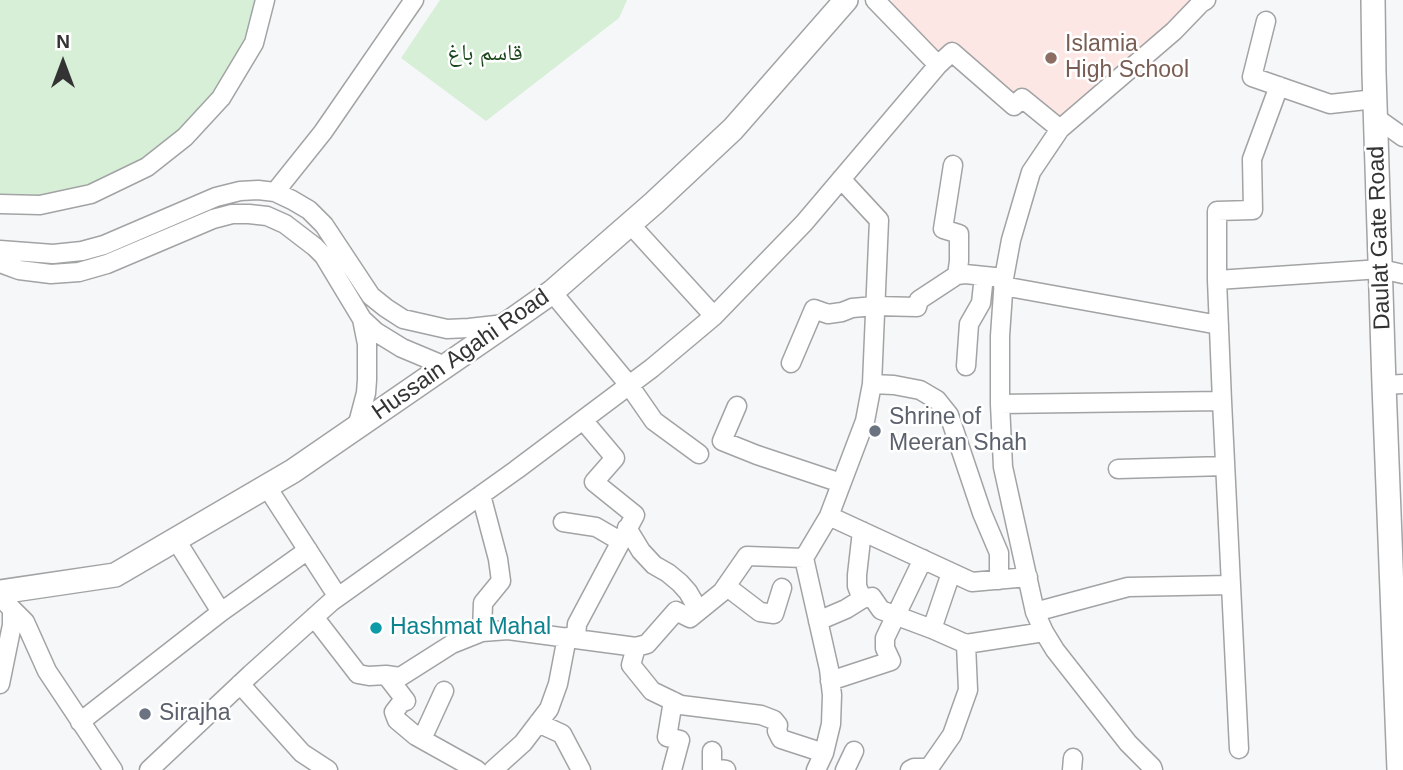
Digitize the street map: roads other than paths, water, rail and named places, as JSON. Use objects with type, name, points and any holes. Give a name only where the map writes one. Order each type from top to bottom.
[{"type":"main road","name":"Hussain Agahi Road","points":[[4,599],[115,575],[293,471],[552,292],[733,129],[846,0]]},
{"type":"main road","name":"Daulat Gate Road","points":[[1373,0],[1375,108],[1392,271],[1399,770]]},
{"type":"street","points":[[0,204],[40,205],[91,194],[147,167],[186,137],[221,98],[254,43],[265,0]]},
{"type":"street","points":[[275,192],[323,132],[414,0]]},
{"type":"street","points":[[875,0],[939,65]]},
{"type":"street","points":[[1153,770],[1128,743],[1055,650],[1035,612],[1003,467],[1000,336],[1004,282],[1012,240],[1031,172],[1060,129],[1174,31],[1203,1]]},
{"type":"street","points":[[1266,21],[1252,77],[1330,104],[1375,108],[1403,137]]},
{"type":"street","points":[[149,770],[338,597],[629,386],[714,316],[803,223],[952,52],[1014,106],[1022,98],[1060,129]]},
{"type":"street","points":[[1239,749],[1217,280],[1217,211],[1253,210],[1252,159],[1279,86]]},
{"type":"street","points":[[953,165],[943,229],[960,234],[957,275]]},
{"type":"street","points":[[816,770],[824,753],[831,724],[832,695],[803,558],[829,516],[865,421],[872,384],[879,220],[841,179]]},
{"type":"street","points":[[0,250],[54,254],[82,251],[104,245],[216,197],[240,191],[275,192],[317,217],[371,296],[403,318],[447,329],[508,323]]},
{"type":"street","points":[[0,263],[19,270],[51,274],[79,272],[107,264],[213,219],[232,214],[267,216],[285,224],[315,247],[362,319],[389,341],[445,366]]},
{"type":"street","points":[[630,224],[714,316]]},
{"type":"street","points":[[1217,280],[1392,271]]},
{"type":"street","points":[[791,363],[814,309],[828,314],[875,306],[917,307],[919,300],[957,275],[984,276],[1219,325]]},
{"type":"street","points":[[966,366],[969,324],[981,303],[984,276]]},
{"type":"street","points":[[552,292],[654,421],[699,454]]},
{"type":"street","points":[[357,427],[367,380],[362,319]]},
{"type":"street","points":[[872,384],[894,384],[920,390],[937,400],[949,415],[982,513],[999,553],[999,580]]},
{"type":"street","points":[[1000,404],[1222,401]]},
{"type":"street","points":[[737,406],[722,441],[841,483]]},
{"type":"street","points":[[493,770],[523,743],[549,709],[572,637],[635,515],[594,482],[615,458],[583,420]]},
{"type":"street","points":[[1118,469],[1225,466]]},
{"type":"street","points":[[267,487],[338,597]]},
{"type":"street","points":[[481,495],[502,581],[483,603],[482,632]]},
{"type":"street","points":[[829,516],[972,582],[1028,578]]},
{"type":"street","points":[[564,522],[624,534],[654,565],[680,583],[699,611]]},
{"type":"street","points":[[862,531],[857,575],[857,586],[862,599]]},
{"type":"street","points":[[176,540],[221,612]]},
{"type":"street","points":[[80,722],[221,612],[308,551]]},
{"type":"street","points":[[314,617],[358,674],[400,677],[452,643],[482,632],[509,630],[636,647],[647,645],[676,611],[690,618],[722,592],[747,556],[803,558]]},
{"type":"street","points":[[830,681],[891,661],[885,649],[885,638],[923,559]]},
{"type":"street","points":[[932,629],[951,572]]},
{"type":"street","points":[[1035,612],[1128,587],[1230,585]]},
{"type":"street","points":[[726,586],[760,612],[774,614],[782,588]]},
{"type":"street","points":[[818,621],[862,599],[872,597],[881,610],[966,645],[1044,632]]},
{"type":"street","points":[[0,684],[12,625],[4,599]]},
{"type":"street","points":[[4,599],[25,622],[47,671],[113,770]]},
{"type":"street","points":[[910,770],[929,768],[952,735],[968,690],[966,645]]},
{"type":"street","points":[[636,647],[631,665],[652,691],[681,705],[761,715],[774,720],[781,739],[824,753]]},
{"type":"street","points":[[386,675],[406,701],[394,712],[397,720],[422,739],[477,770]]},
{"type":"street","points":[[240,684],[302,753],[328,770]]},
{"type":"street","points":[[422,739],[444,691]]},
{"type":"street","points":[[672,770],[680,740],[667,737],[673,701]]},
{"type":"street","points":[[538,723],[562,734],[581,770]]},
{"type":"street","points":[[712,751],[712,768],[726,770]]},
{"type":"street","points":[[845,770],[854,751]]},
{"type":"place","name":"Islamia High School","points":[[1051,58]]},
{"type":"place","name":"Shrine of Meeran Shah","points":[[875,431]]},
{"type":"place","name":"Hashmat Mahal","points":[[376,628]]},
{"type":"place","name":"Sirajha","points":[[145,714]]},
{"type":"park label","name":"قاسم باغ","points":[[485,54]]}]
